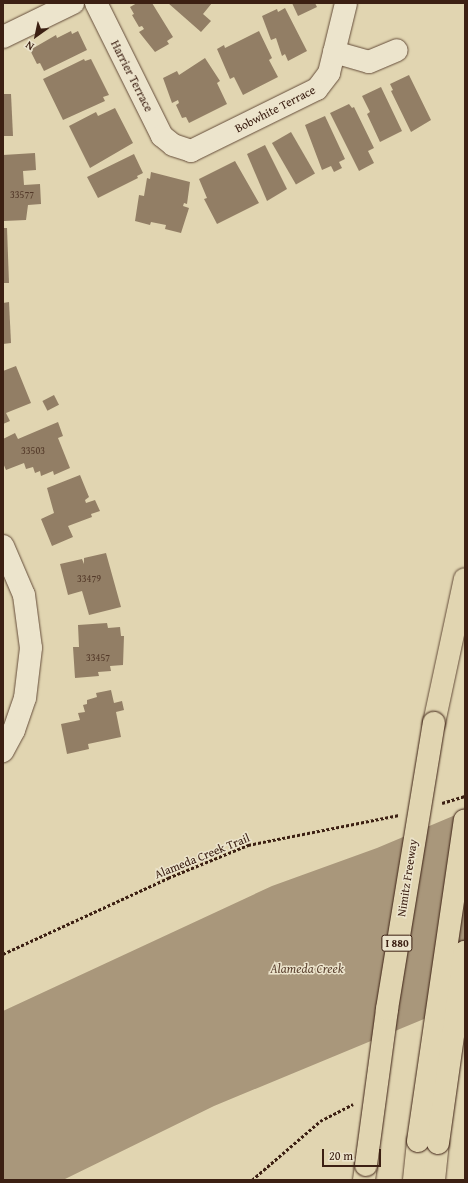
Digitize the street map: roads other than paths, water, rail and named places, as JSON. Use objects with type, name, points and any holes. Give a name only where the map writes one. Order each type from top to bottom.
[{"type":"highway","name":"Nimitz Freeway","points":[[365,1172],[387,1009],[434,722],[465,579]]},
{"type":"highway","points":[[434,1180],[428,1142],[465,820]]},
{"type":"highway","points":[[414,1180],[428,1142],[465,952]]},
{"type":"street","points":[[3,37],[73,3]]},
{"type":"street","name":"Harrier Terrace","points":[[96,3],[162,136],[173,145]]},
{"type":"street","name":"Bobwhite Terrace","points":[[173,145],[191,151],[318,89],[328,73],[346,3]]},
{"type":"street","points":[[334,52],[370,62],[397,50]]},
{"type":"street","points":[[3,546],[24,595],[31,648],[25,698],[14,730],[3,751]]},
{"type":"water","name":"Alameda Creek","points":[[465,811],[465,1002],[214,1106],[63,1180],[3,1180],[3,1011],[272,886],[377,848]]}]
